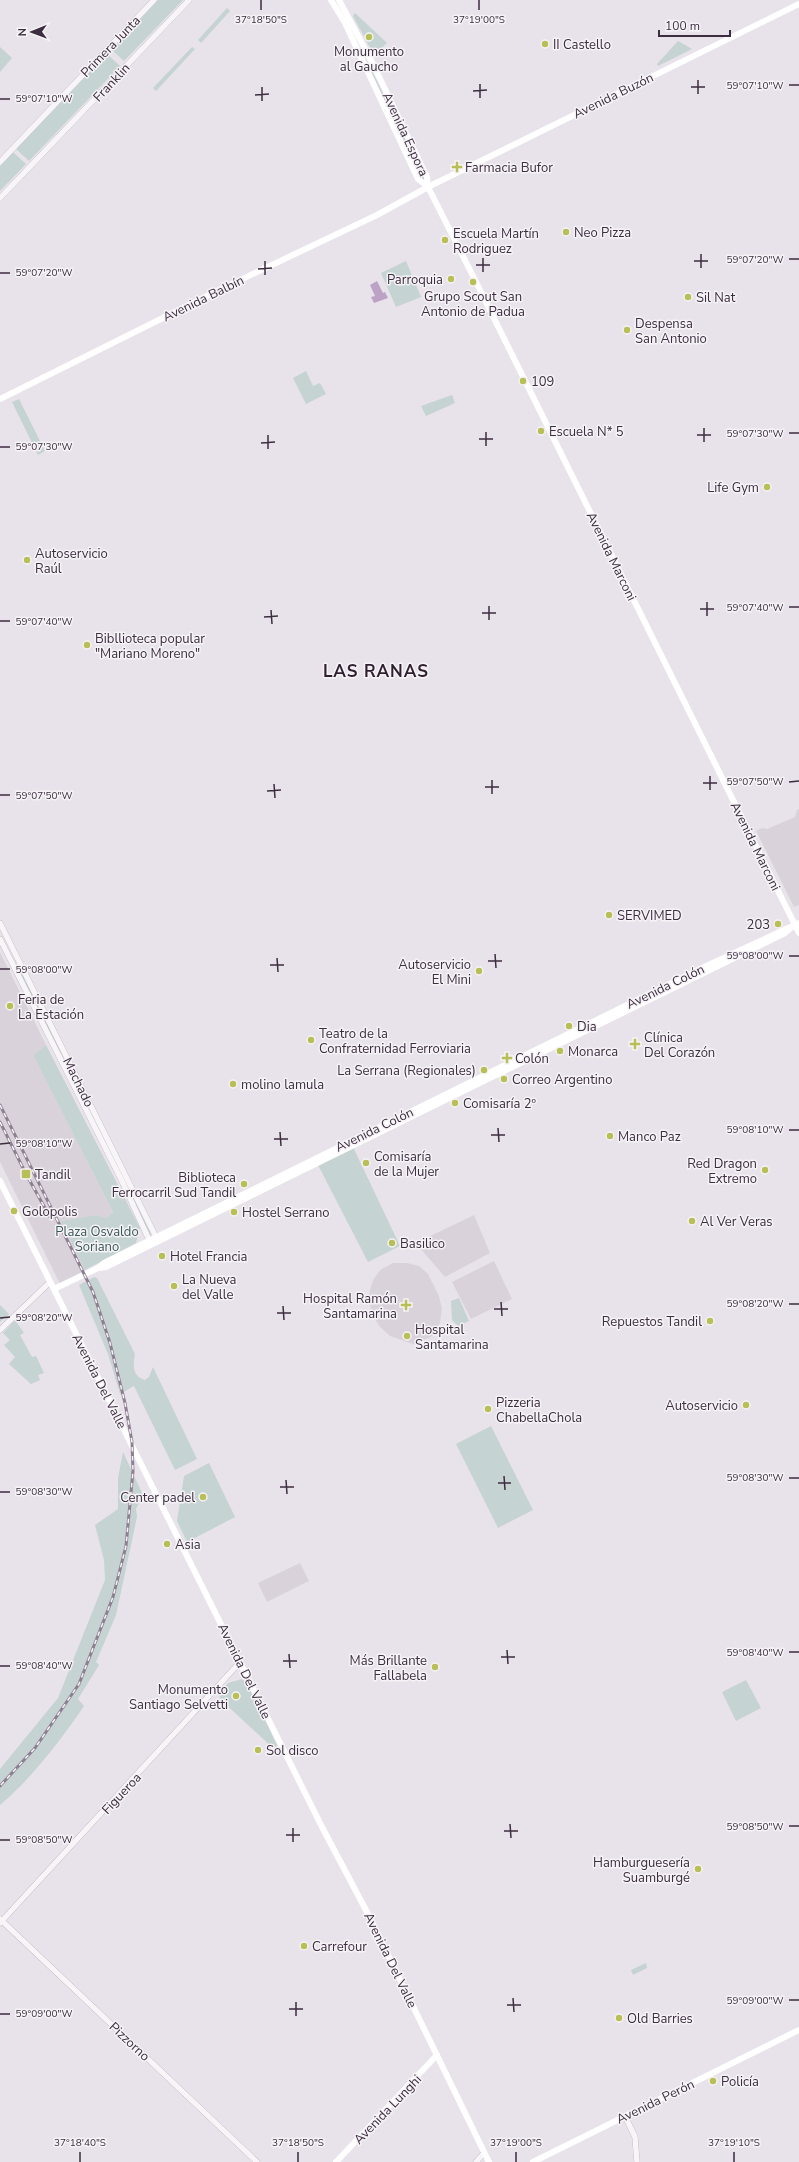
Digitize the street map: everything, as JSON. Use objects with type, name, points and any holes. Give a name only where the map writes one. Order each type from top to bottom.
[{"type":"main road","name":"Avenida Espora","points":[[331,0],[345,23],[418,179],[428,187]]},
{"type":"main road","name":"Avenida Espora","points":[[339,0],[372,62],[427,178],[428,187]]},
{"type":"main road","name":"Avenida Buzón","points":[[428,187],[799,4]]},
{"type":"main road","name":"Avenida Balbín","points":[[0,399],[215,292],[377,215],[428,187]]},
{"type":"main road","name":"Avenida Marconi","points":[[428,187],[797,924],[799,933]]},
{"type":"main road","name":"Avenida Colón","points":[[54,1290],[98,1268],[104,1263],[150,1243],[702,968],[797,924]]},
{"type":"main road","name":"Avenida Del Valle","points":[[0,1181],[438,2055],[489,2162]]},
{"type":"main road","name":"Avenida Perón","points":[[533,2162],[799,2030]]},
{"type":"main road","name":"Avenida Lunghi","points":[[336,2162],[438,2055]]},
{"type":"street","name":"Primera Junta","points":[[0,162],[154,0]]},
{"type":"street","name":"Franklin","points":[[0,198],[188,0]]},
{"type":"street","name":"Machado","points":[[0,923],[157,1239]]},
{"type":"street","name":"Machado","points":[[0,939],[122,1181],[150,1243]]},
{"type":"street","points":[[0,1330],[50,1282]]},
{"type":"street","name":"Figueroa","points":[[1,1921],[241,1661]]},
{"type":"street","name":"Pizzorno","points":[[1,1921],[258,2162]]},
{"type":"street","points":[[625,2116],[637,2144],[637,2162]]},
{"type":"street","points":[[476,2162],[484,2154]]},
{"type":"shaded area","points":[[377,281],[383,293],[385,292],[388,298],[374,303],[371,297],[375,296],[370,285]]},
{"type":"shaded area","points":[[799,809],[799,905],[794,907],[756,831],[762,828],[767,829],[795,817],[797,810]]},
{"type":"shaded area","points":[[0,952],[46,1045],[33,1055],[113,1212],[107,1218],[96,1215],[61,1221],[85,1270],[60,1284],[0,1162]]},
{"type":"shaded area","points":[[474,1215],[490,1253],[445,1277],[420,1248],[420,1241]]},
{"type":"shaded area","points":[[494,1261],[512,1299],[471,1319],[452,1282]]},
{"type":"shaded area","name":"Hospital Ramón Santamarina","points":[[393,1263],[407,1263],[419,1266],[428,1274],[439,1296],[442,1309],[440,1323],[431,1337],[413,1344],[390,1336],[380,1327],[373,1316],[369,1301],[373,1280],[380,1270]]},
{"type":"shaded area","points":[[300,1563],[309,1581],[267,1602],[258,1583]]},
{"type":"green space","points":[[158,0],[183,0],[124,61],[111,49]]},
{"type":"green space","points":[[227,8],[230,11],[201,43],[198,40]]},
{"type":"green space","points":[[355,13],[387,43],[374,55],[353,16]]},
{"type":"green space","points":[[678,41],[692,49],[658,66],[657,64]]},
{"type":"green space","points":[[0,47],[12,58],[0,72]]},
{"type":"green space","points":[[192,47],[195,49],[156,91],[153,88]]},
{"type":"green space","points":[[107,54],[120,66],[29,161],[16,149]]},
{"type":"green space","points":[[371,69],[425,179],[423,180],[370,70]]},
{"type":"green space","points":[[13,152],[26,164],[0,191],[0,166]]},
{"type":"green space","points":[[406,261],[421,297],[396,307],[381,273]]},
{"type":"green space","points":[[306,371],[313,386],[320,383],[326,394],[306,404],[293,378]]},
{"type":"green space","points":[[452,395],[455,403],[426,416],[421,406]]},
{"type":"green space","points":[[19,399],[45,451],[38,455],[12,402]]},
{"type":"green space","points":[[19,968],[61,1052],[60,1053],[17,969]]},
{"type":"green space","name":"Plaza Osvaldo Soriano","points":[[46,1045],[140,1228],[136,1243],[85,1270],[61,1221],[96,1215],[107,1218],[113,1212],[33,1055]]},
{"type":"green space","points":[[353,1147],[400,1246],[368,1262],[318,1165]]},
{"type":"green space","points":[[110,1149],[151,1234],[150,1235],[109,1150]]},
{"type":"green space","points":[[94,1277],[97,1278],[135,1354],[134,1370],[138,1376],[145,1380],[149,1377],[153,1367],[197,1459],[175,1470],[134,1386],[120,1394],[108,1354],[79,1285]]},
{"type":"green space","points":[[459,1298],[469,1321],[458,1326],[452,1320],[451,1301]]},
{"type":"green space","points":[[0,1305],[9,1314],[0,1322]]},
{"type":"green space","points":[[15,1320],[24,1333],[20,1335],[32,1357],[36,1356],[44,1373],[38,1375],[40,1380],[31,1384],[9,1364],[15,1357],[4,1345],[10,1340],[3,1333]]},
{"type":"green space","points":[[491,1426],[533,1510],[498,1528],[456,1444]]},
{"type":"green space","points":[[123,1452],[143,1495],[136,1509],[137,1517],[116,1615],[96,1662],[99,1665],[78,1699],[84,1706],[75,1719],[34,1771],[0,1805],[0,1769],[58,1698],[105,1580],[104,1560],[95,1525],[118,1509],[118,1478]]},
{"type":"green space","name":"Center padel","points":[[209,1463],[235,1517],[187,1542],[177,1521],[184,1476]]},
{"type":"green space","points":[[242,1679],[249,1686],[277,1745],[276,1749],[221,1700],[219,1694],[228,1683]]},
{"type":"green space","points":[[746,1680],[761,1708],[736,1721],[722,1692]]},
{"type":"green space","points":[[646,1963],[647,1968],[633,1975],[631,1970]]},
{"type":"railway","points":[[0,1105],[93,1292],[110,1343],[125,1403],[132,1442],[133,1471],[126,1546],[113,1597],[79,1684],[35,1748],[0,1786]]},
{"type":"railway","points":[[0,1122],[26,1174],[50,1217]]},
{"type":"place","name":"Monumento al Gaucho","points":[[369,37]]},
{"type":"place","name":"II Castello","points":[[545,44]]},
{"type":"place","name":"Farmacia Bufor","points":[[457,167]]},
{"type":"place","name":"Neo Pizza","points":[[566,232]]},
{"type":"place","name":"Escuela Martín Rodriguez","points":[[445,240]]},
{"type":"place","name":"Parroquia","points":[[451,279]]},
{"type":"place","name":"Grupo Scout San Antonio de Padua","points":[[473,282]]},
{"type":"place","name":"Sil Nat","points":[[688,297]]},
{"type":"place","name":"Despensa San Antonio","points":[[627,330]]},
{"type":"place","name":"109","points":[[523,381]]},
{"type":"place","name":"Escuela N* 5","points":[[541,431]]},
{"type":"place","name":"Life Gym","points":[[767,487]]},
{"type":"place","name":"Autoservicio Raúl","points":[[27,560]]},
{"type":"place","name":"Bibllioteca popular \"Mariano Moreno\"","points":[[87,645]]},
{"type":"place","name":"SERVIMED","points":[[609,915]]},
{"type":"place","name":"203","points":[[778,924]]},
{"type":"place","name":"Autoservicio El Mini","points":[[479,971]]},
{"type":"place","name":"Feria de La Estación","points":[[10,1006]]},
{"type":"place","name":"Dia","points":[[569,1026]]},
{"type":"place","name":"Teatro de la Confraternidad Ferroviaria","points":[[311,1040]]},
{"type":"place","name":"Clínica Del Corazón","points":[[635,1044]]},
{"type":"place","name":"Monarca","points":[[560,1051]]},
{"type":"place","name":"Colón","points":[[507,1058]]},
{"type":"place","name":"La Serrana (Regionales)","points":[[484,1070]]},
{"type":"place","name":"Correo Argentino","points":[[504,1079]]},
{"type":"place","name":"molino lamula","points":[[233,1084]]},
{"type":"place","name":"Comisaría 2º","points":[[455,1103]]},
{"type":"place","name":"Manco Paz","points":[[610,1136]]},
{"type":"place","name":"Comisaría de la Mujer","points":[[366,1163]]},
{"type":"place","name":"Red Dragon Extremo","points":[[765,1170]]},
{"type":"place","name":"Tandil","points":[[26,1174]]},
{"type":"place","name":"Biblioteca Ferrocarril Sud Tandil","points":[[244,1184]]},
{"type":"place","name":"Golopolis","points":[[14,1211]]},
{"type":"place","name":"Hostel Serrano","points":[[234,1212]]},
{"type":"place","name":"Al Ver Veras","points":[[692,1221]]},
{"type":"place","name":"Basilico","points":[[392,1243]]},
{"type":"place","name":"Hotel Francia","points":[[162,1256]]},
{"type":"place","name":"La Nueva del Valle","points":[[174,1286]]},
{"type":"place","name":"Hospital Ramón Santamarina","points":[[406,1305]]},
{"type":"place","name":"Repuestos Tandil","points":[[710,1321]]},
{"type":"place","name":"Hospital Santamarina","points":[[407,1336]]},
{"type":"place","name":"Autoservicio","points":[[746,1405]]},
{"type":"place","name":"Pizzeria ChabellaChola","points":[[488,1409]]},
{"type":"place","name":"Center padel","points":[[203,1497]]},
{"type":"place","name":"Asia","points":[[167,1544]]},
{"type":"place","name":"Más Brillante Fallabela","points":[[435,1667]]},
{"type":"place","name":"Monumento Santiago Selvetti","points":[[236,1696]]},
{"type":"place","name":"Sol disco","points":[[258,1750]]},
{"type":"place","name":"Hamburguesería Suamburgé","points":[[698,1869]]},
{"type":"place","name":"Carrefour","points":[[304,1946]]},
{"type":"place","name":"Old Barries","points":[[619,2018]]},
{"type":"place","name":"Policía","points":[[713,2081]]},
{"type":"district","name":"LAS RANAS","points":[[376,671]]}]
